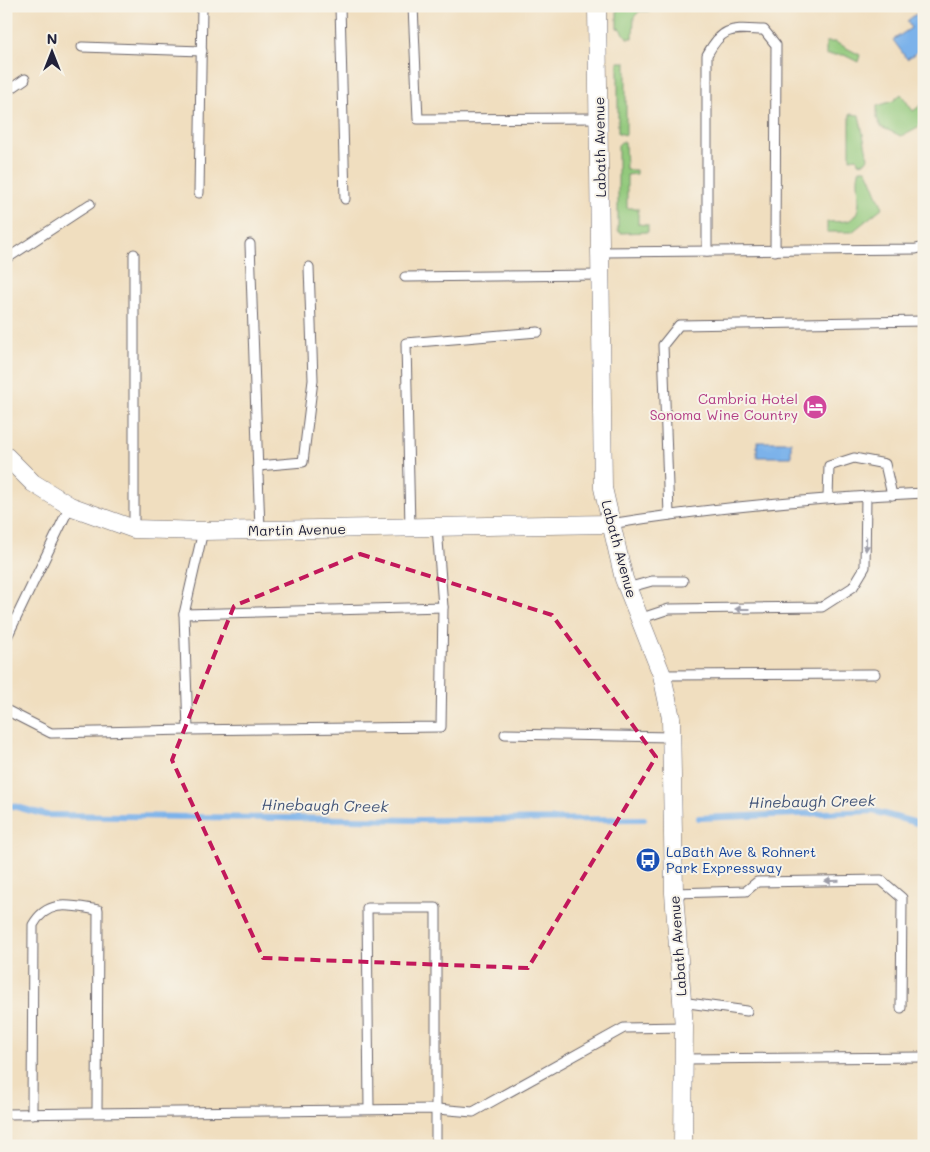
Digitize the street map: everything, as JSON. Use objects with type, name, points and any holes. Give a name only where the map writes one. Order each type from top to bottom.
[{"type":"street","name":"Labath Avenue","points":[[597,6],[600,118],[603,488],[610,524],[627,588],[662,675],[671,718],[674,893],[684,1027],[683,1146]]},
{"type":"street","name":"Martin Avenue","points":[[6,456],[33,483],[70,506],[134,529],[203,531],[610,524]]},
{"type":"lane","points":[[199,193],[202,6]]},
{"type":"lane","points":[[340,6],[345,199]]},
{"type":"lane","points":[[413,6],[418,119],[600,118]]},
{"type":"lane","points":[[707,251],[707,55],[716,38],[728,29],[764,30],[776,45],[775,251]]},
{"type":"lane","points":[[82,47],[202,52]]},
{"type":"lane","points":[[6,92],[25,79]]},
{"type":"lane","points":[[6,259],[90,204]]},
{"type":"lane","points":[[250,244],[260,530]]},
{"type":"lane","points":[[600,252],[916,249],[924,247]]},
{"type":"lane","points":[[134,254],[134,529]]},
{"type":"lane","points":[[258,466],[303,462],[313,380],[309,267]]},
{"type":"lane","points":[[405,277],[600,275]]},
{"type":"lane","points":[[668,515],[663,345],[679,325],[924,321]]},
{"type":"lane","points":[[410,528],[406,343],[538,332]]},
{"type":"lane","points":[[828,498],[829,466],[854,458],[885,464],[892,494]]},
{"type":"lane","points":[[610,524],[668,515],[828,498],[924,493]]},
{"type":"lane","points":[[638,619],[669,609],[822,607],[852,587],[865,567],[866,496]]},
{"type":"lane","points":[[6,639],[70,506]]},
{"type":"lane","points":[[6,710],[51,733],[442,727],[443,608],[437,527]]},
{"type":"lane","points":[[188,730],[184,614],[203,531]]},
{"type":"lane","points":[[627,588],[652,581],[683,581]]},
{"type":"lane","points":[[184,614],[443,608]]},
{"type":"lane","points":[[662,675],[875,674]]},
{"type":"lane","points":[[506,734],[672,737]]},
{"type":"lane","points":[[674,893],[746,891],[757,882],[881,880],[902,898],[901,1008]]},
{"type":"lane","points":[[32,1114],[33,925],[40,912],[53,907],[72,906],[98,910],[97,1112]]},
{"type":"lane","points":[[369,1109],[367,908],[436,908],[436,1146]]},
{"type":"lane","points":[[681,1002],[747,1011]]},
{"type":"lane","points":[[6,1114],[369,1109],[437,1109],[473,1112],[624,1028],[684,1027]]},
{"type":"lane","points":[[684,1059],[924,1057]]},
{"type":"highlighted area","points":[[360,554],[552,615],[656,757],[528,968],[263,958],[172,760],[234,606]]},
{"type":"green space","points":[[617,6],[649,6],[649,11],[640,11],[634,17],[633,38],[627,38],[621,29],[617,28]]},
{"type":"green space","points":[[826,42],[835,42],[860,55],[858,62],[844,55],[826,55]]},
{"type":"green space","points":[[618,62],[626,62],[626,135],[618,133]]},
{"type":"green space","points":[[901,94],[913,111],[924,103],[924,121],[918,127],[901,136],[881,127],[877,118],[877,106],[893,101]]},
{"type":"green space","points":[[850,114],[859,115],[868,158],[865,162],[858,163],[857,158],[850,159]]},
{"type":"green space","points":[[621,142],[625,142],[626,170],[636,170],[636,174],[627,175],[627,208],[638,208],[638,224],[648,225],[648,232],[621,233],[618,231],[618,145]]},
{"type":"green space","points":[[860,169],[866,169],[868,172],[883,207],[852,232],[827,232],[827,222],[848,221],[854,217],[859,204],[858,175]]},
{"type":"water","points":[[916,14],[921,22],[924,20],[924,47],[907,59],[893,40],[911,28],[907,21]]},
{"type":"water","points":[[757,442],[791,442],[791,457],[757,457]]},
{"type":"waterway","name":"Hinebaugh Creek","points":[[6,804],[46,815],[418,820],[644,819]]},
{"type":"waterway","name":"Hinebaugh Creek","points":[[699,818],[873,811],[924,825]]},
{"type":"place","name":"Cambria Hotel Sonoma Wine Country","points":[[815,407]]},
{"type":"place","name":"LaBath Ave & Rohnert Park Expressway","points":[[648,860]]}]
